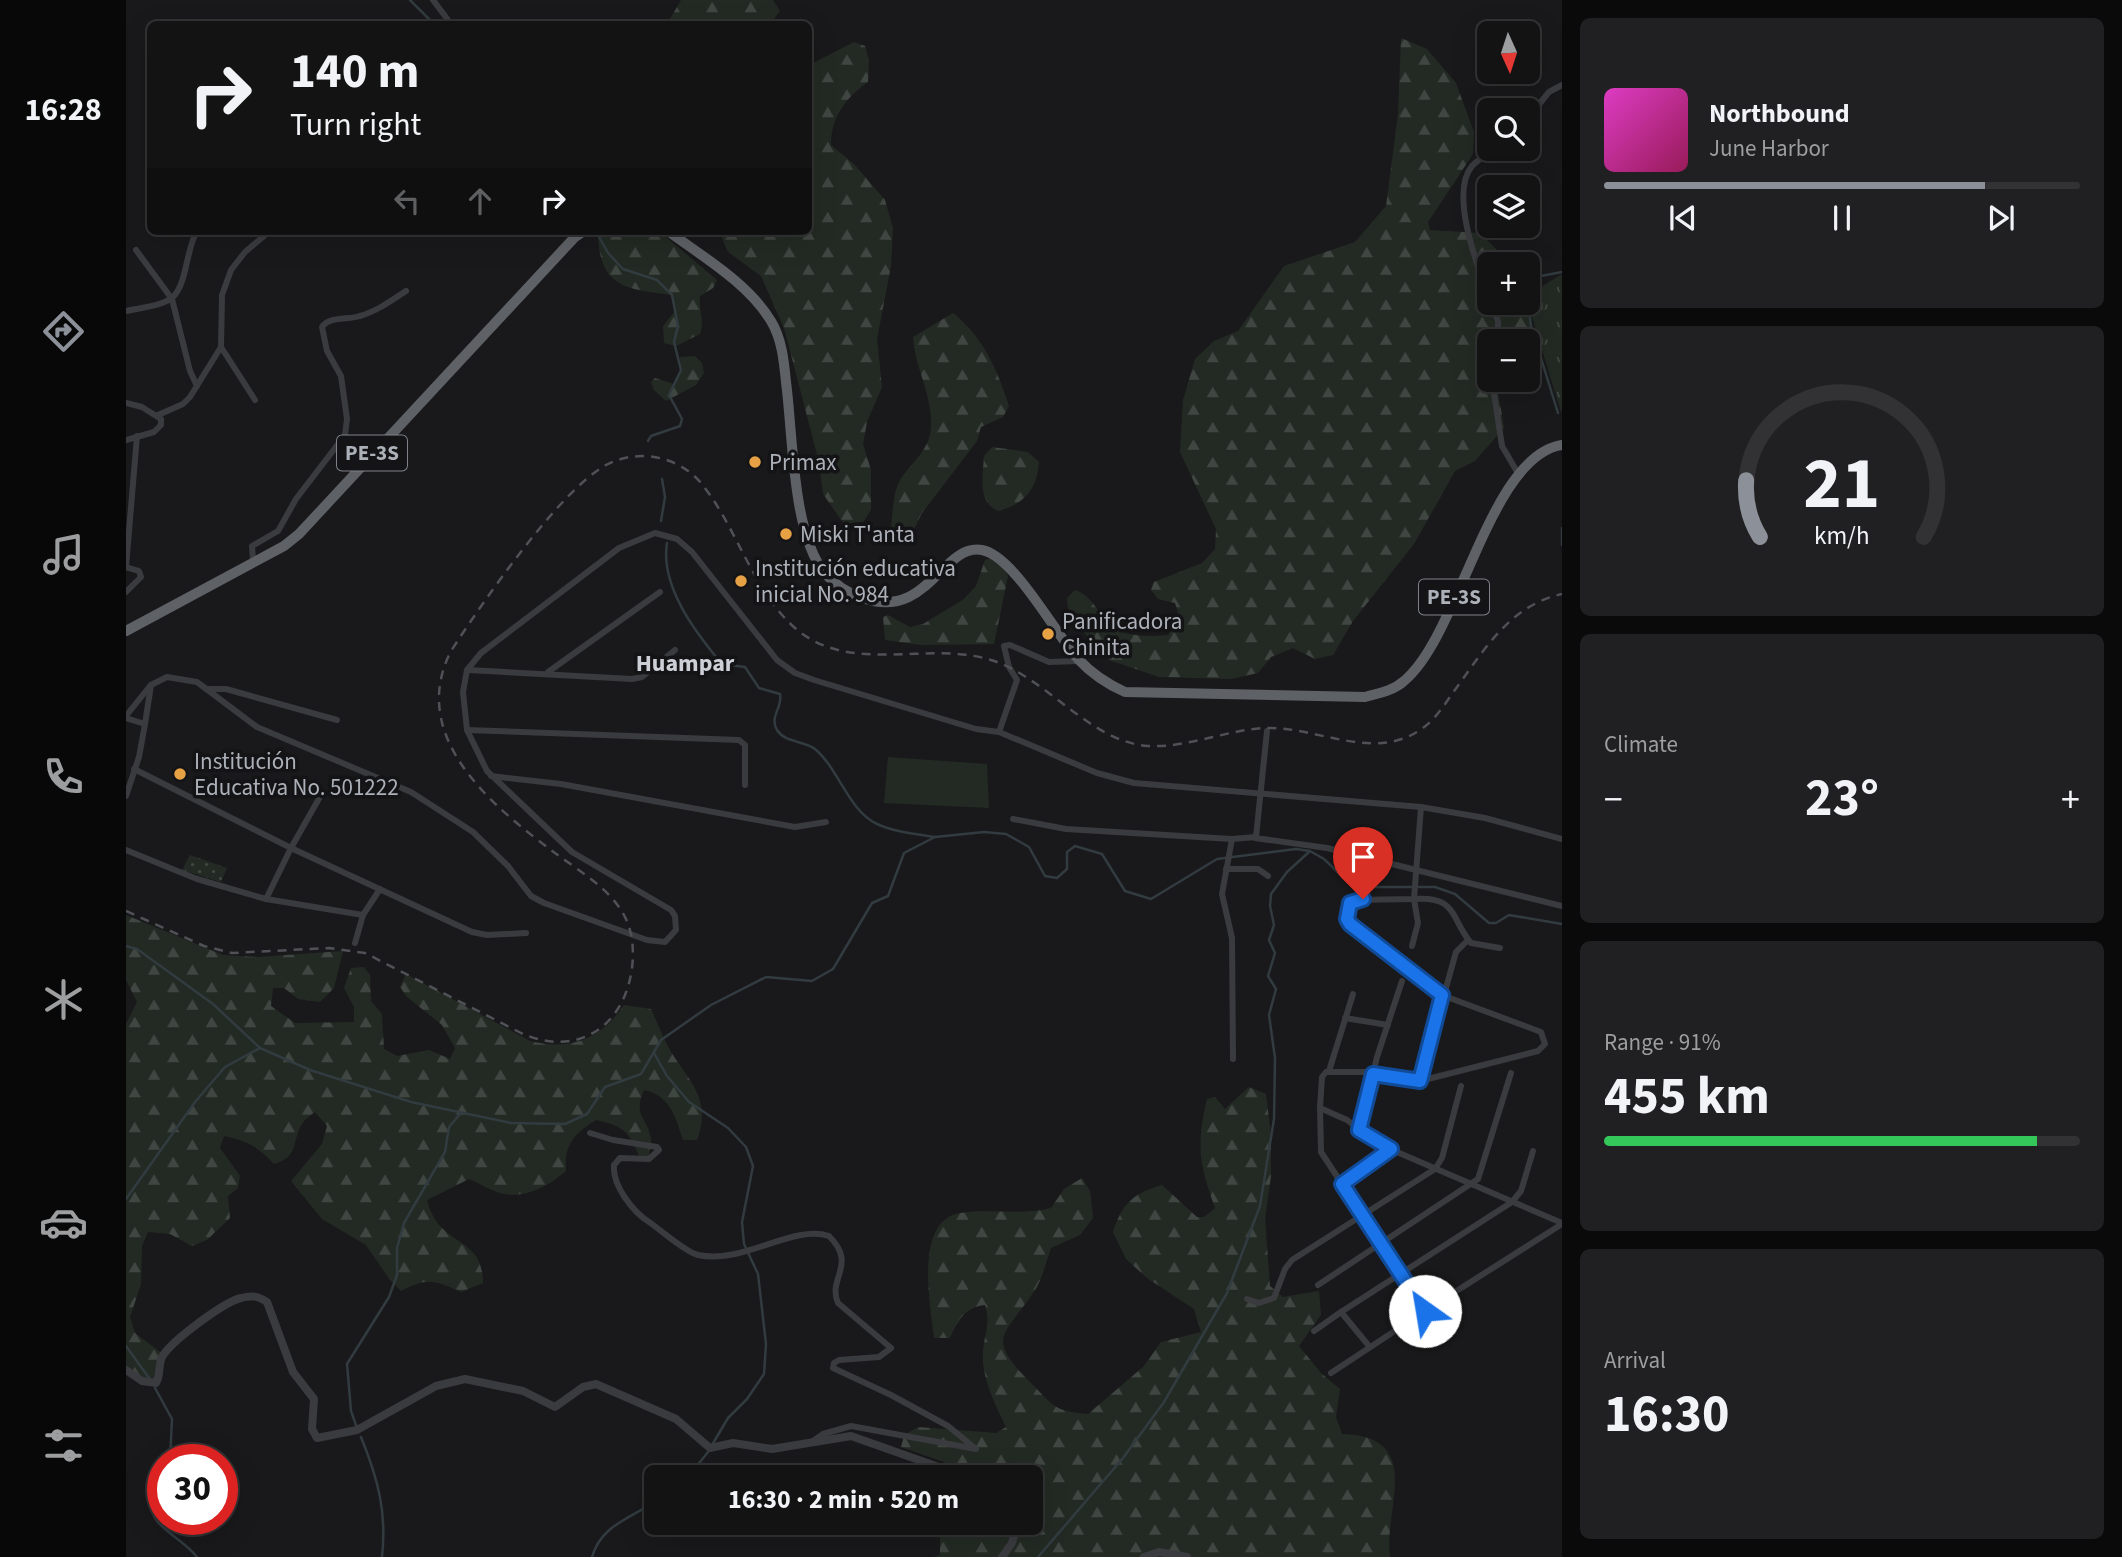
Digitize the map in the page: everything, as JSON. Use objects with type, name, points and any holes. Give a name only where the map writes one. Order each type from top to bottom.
[{"type":"highway","name":"PE-3S","points":[[126,631],[284,545],[299,534],[464,353],[578,235]]},
{"type":"highway","name":"PE-3S","points":[[673,235],[746,290],[777,333],[785,372],[797,491],[814,556],[829,578],[856,596],[870,601],[893,602],[916,594],[962,553],[979,550],[989,552],[1007,564],[1080,661],[1110,686],[1140,695],[1365,697],[1387,691],[1409,677],[1431,646],[1470,563],[1519,475],[1534,455],[1562,445]]},
{"type":"street","points":[[433,0],[449,21]]},
{"type":"street","points":[[1540,103],[1549,92],[1562,85]]},
{"type":"street","points":[[1477,259],[1470,237],[1464,188],[1472,166],[1480,161]]},
{"type":"street","points":[[126,311],[172,299],[181,287],[185,264],[196,235]]},
{"type":"street","points":[[126,403],[158,415],[183,404],[221,347],[222,295],[225,283],[244,252],[265,235]]},
{"type":"street","points":[[136,250],[172,299],[190,371],[197,386]]},
{"type":"street","points":[[253,560],[252,546],[278,531],[296,499],[345,435],[347,419],[341,376],[327,351],[322,327],[326,322],[378,309],[405,292]]},
{"type":"street","points":[[221,347],[255,401]]},
{"type":"street","points":[[1494,392],[1502,446],[1519,475]]},
{"type":"street","points":[[126,440],[154,432],[161,425],[158,415]]},
{"type":"street","points":[[126,592],[141,577],[139,571],[126,567],[137,436]]},
{"type":"street","points":[[145,724],[126,717],[157,679],[176,677],[197,682],[257,727],[395,783],[442,812],[473,832],[508,866],[531,896],[654,943],[665,942],[674,934],[676,920],[671,910],[572,852],[491,776],[475,752],[467,730],[463,692],[468,670],[481,653],[619,548],[647,534],[666,534],[692,552],[777,660],[794,673],[976,729],[999,732],[1120,781],[1421,807],[1485,818],[1562,839]]},
{"type":"street","points":[[548,673],[660,592]]},
{"type":"street","points":[[999,732],[1017,680],[1009,667],[1004,646],[1010,645],[1049,662],[1080,661]]},
{"type":"street","points":[[468,670],[632,679],[642,677],[675,650]]},
{"type":"street","points":[[126,796],[145,724],[151,685]]},
{"type":"street","points":[[208,690],[226,690],[337,720]]},
{"type":"street","points":[[467,730],[743,741],[744,785]]},
{"type":"street","points":[[1255,838],[1267,731]]},
{"type":"street","points":[[134,769],[291,848],[472,932],[487,935],[526,933]]},
{"type":"street","points":[[491,776],[561,784],[795,827],[826,822]]},
{"type":"street","points":[[266,899],[321,795]]},
{"type":"street","points":[[1412,946],[1418,923],[1414,900],[1421,807]]},
{"type":"street","points":[[1013,818],[1066,829],[1231,843],[1255,838],[1327,848],[1562,906]]},
{"type":"street","points":[[1231,843],[1222,894],[1232,938],[1233,1059]]},
{"type":"street","points":[[126,850],[197,879],[266,899],[363,915]]},
{"type":"street","points":[[1226,867],[1258,869],[1268,876]]},
{"type":"street","points":[[355,943],[363,915],[380,889]]},
{"type":"street","points":[[1329,1071],[1420,1081],[1538,1051],[1545,1044],[1541,1032],[1442,995],[1357,930],[1347,919],[1348,906],[1353,901],[1437,900],[1450,907],[1458,916],[1468,940],[1480,946],[1500,948]]},
{"type":"street","points":[[1420,1081],[1456,952],[1468,940]]},
{"type":"street","points":[[1359,1130],[1402,981]]},
{"type":"street","points":[[1353,994],[1329,1071],[1322,1077],[1321,1152],[1425,1311]]},
{"type":"street","points":[[1345,1018],[1388,1025]]},
{"type":"street","points":[[1318,1285],[1471,1184],[1482,1171],[1511,1073]]},
{"type":"street","points":[[1247,1299],[1259,1303],[1274,1298],[1285,1269],[1292,1260],[1435,1169],[1442,1158],[1461,1086]]},
{"type":"street","points":[[1320,1108],[1347,1120],[1391,1149],[1562,1223]]},
{"type":"street","points":[[590,1133],[612,1140],[657,1147],[658,1152],[649,1159],[620,1158],[614,1165],[616,1178],[638,1214],[696,1255],[733,1256],[811,1234],[829,1236],[839,1248],[843,1263],[836,1290],[838,1303],[891,1348],[879,1357],[839,1360],[834,1363],[833,1368],[948,1426],[976,1449],[851,1426],[823,1434],[812,1442]]},
{"type":"street","points":[[1342,1184],[1391,1149]]},
{"type":"street","points":[[1314,1331],[1512,1202],[1521,1191],[1533,1151]]},
{"type":"street","points":[[1331,1373],[1368,1346],[1562,1223]]},
{"type":"street","points":[[126,1370],[142,1381],[156,1383],[162,1357],[176,1343],[227,1304],[243,1297],[259,1296],[267,1302],[293,1372],[314,1399],[312,1429],[317,1438],[357,1430],[436,1386],[466,1379],[523,1391],[555,1406],[583,1387],[596,1384],[676,1419],[710,1448],[733,1443],[772,1449],[859,1437],[935,1465]]},
{"type":"street","points":[[1341,1312],[1368,1346]]},
{"type":"street","points":[[1002,1557],[1014,1535]]},
{"type":"street","points":[[1144,1557],[1159,1552],[1187,1557]]},
{"type":"green space","points":[[681,0],[773,0],[780,11],[772,21],[669,21]]},
{"type":"green space","points":[[1401,38],[1427,49],[1456,83],[1474,132],[1473,154],[1428,222],[1430,230],[1477,233],[1477,238],[1485,238],[1499,252],[1477,252],[1477,315],[1530,315],[1533,329],[1477,329],[1477,392],[1498,392],[1504,428],[1475,461],[1455,471],[1414,544],[1353,621],[1333,655],[1315,659],[1293,648],[1271,657],[1258,673],[1231,679],[1159,677],[1109,660],[1069,616],[1067,598],[1075,590],[1081,593],[1110,625],[1130,634],[1168,635],[1180,619],[1175,603],[1158,599],[1151,590],[1154,582],[1202,563],[1215,549],[1216,529],[1180,452],[1183,400],[1195,359],[1214,341],[1238,331],[1284,266],[1355,242],[1386,206],[1398,114]]},
{"type":"green space","points":[[854,42],[865,46],[869,60],[868,82],[841,109],[834,126],[831,145],[854,164],[885,200],[893,228],[891,266],[877,339],[882,387],[867,422],[863,444],[871,470],[871,510],[863,522],[844,524],[823,494],[819,462],[784,328],[761,276],[728,252],[721,235],[812,235],[812,63]]},
{"type":"green space","points":[[598,235],[664,235],[717,280],[713,288],[700,296],[700,334],[676,346],[664,343],[663,326],[675,311],[672,295],[642,291],[619,283],[604,266]]},
{"type":"green space","points":[[1562,274],[1562,412],[1540,343],[1540,329],[1536,329],[1531,315],[1540,315],[1540,288]]},
{"type":"green space","points":[[953,313],[973,333],[988,355],[1009,406],[1003,417],[981,427],[977,441],[922,513],[906,545],[897,543],[890,535],[897,487],[927,443],[931,427],[929,404],[913,337]]},
{"type":"green space","points":[[695,356],[702,363],[704,373],[696,385],[666,401],[654,390],[651,382],[655,378],[674,384],[681,370],[680,357]]},
{"type":"green space","points":[[992,447],[1028,452],[1039,462],[1036,480],[1028,494],[1016,504],[998,511],[991,507],[984,495],[982,479],[984,456]]},
{"type":"green space","points":[[993,557],[999,560],[1008,576],[994,644],[921,645],[885,640],[883,617],[888,615],[910,627],[923,624],[964,599],[976,586],[985,560]]},
{"type":"green space","points":[[888,757],[987,764],[989,808],[884,803]]},
{"type":"green space","points":[[190,855],[227,868],[221,882],[182,870]]},
{"type":"green space","points":[[126,915],[223,955],[258,957],[343,951],[334,988],[320,1002],[298,999],[284,988],[273,988],[271,1006],[295,1023],[354,1022],[354,1007],[344,988],[351,968],[364,967],[370,975],[371,1001],[382,1014],[384,1049],[397,1056],[429,1050],[450,1059],[455,1048],[442,1025],[407,997],[400,987],[406,974],[530,1041],[545,1044],[584,1040],[605,1026],[624,1005],[651,1009],[670,1050],[698,1094],[702,1115],[697,1140],[683,1140],[666,1102],[644,1090],[640,1112],[651,1139],[649,1157],[639,1156],[624,1130],[596,1120],[572,1141],[567,1154],[566,1171],[538,1189],[522,1194],[505,1194],[469,1179],[427,1200],[441,1227],[476,1256],[481,1267],[483,1283],[461,1292],[431,1282],[401,1291],[366,1245],[322,1219],[291,1181],[322,1144],[327,1126],[315,1112],[302,1124],[288,1157],[274,1164],[251,1145],[224,1136],[220,1148],[240,1176],[238,1188],[228,1196],[230,1218],[207,1240],[192,1246],[170,1234],[148,1232],[142,1246],[141,1284],[130,1317],[135,1333],[164,1355],[156,1384],[126,1371],[126,1024],[137,1002],[126,980]]},
{"type":"green space","points":[[1249,1087],[1266,1094],[1271,1135],[1271,1176],[1265,1219],[1270,1286],[1283,1297],[1319,1291],[1321,1315],[1299,1346],[1321,1373],[1340,1389],[1336,1417],[1342,1434],[1368,1438],[1384,1447],[1392,1461],[1395,1478],[1389,1538],[1390,1557],[933,1557],[940,1555],[938,1535],[1043,1535],[1043,1465],[945,1465],[944,1462],[901,1447],[904,1435],[918,1427],[996,1433],[1006,1427],[984,1372],[983,1353],[987,1329],[985,1305],[967,1312],[950,1338],[934,1338],[928,1267],[930,1248],[936,1232],[945,1219],[960,1213],[1051,1208],[1064,1189],[1082,1178],[1090,1191],[1093,1218],[1080,1235],[1051,1248],[1039,1283],[1007,1328],[1004,1345],[1007,1355],[1016,1367],[1050,1402],[1061,1409],[1088,1414],[1143,1367],[1161,1342],[1201,1332],[1194,1309],[1147,1278],[1126,1259],[1113,1232],[1120,1214],[1130,1201],[1143,1192],[1162,1185],[1197,1217],[1204,1217],[1215,1208],[1205,1179],[1201,1130],[1207,1099],[1215,1097],[1225,1109]]},
{"type":"waterway","points":[[410,0],[431,21]]},
{"type":"waterway","points":[[598,235],[608,253],[623,269],[657,280],[672,295],[678,326],[674,342],[681,370],[669,395],[682,419],[680,426],[651,436],[648,441]]},
{"type":"waterway","points":[[1558,413],[1531,326],[1528,304],[1541,276],[1562,272]]},
{"type":"waterway","points":[[661,521],[665,497],[662,479]]},
{"type":"waterway","points":[[1562,528],[1562,545]]},
{"type":"waterway","points":[[667,543],[666,559],[674,592],[701,638],[722,664],[745,667],[759,688],[780,694],[775,716],[775,725],[780,734],[815,749],[867,818],[891,829],[935,837]]},
{"type":"waterway","points":[[126,946],[137,949],[213,1004],[260,1048],[310,1070],[411,1102],[511,1123],[565,1124],[587,1114],[605,1087],[641,1074],[661,1040],[711,1005],[766,977],[812,981],[833,969],[872,903],[888,896],[904,853],[935,837],[984,832],[1006,834],[1029,847],[1045,876],[1057,878],[1067,869],[1067,852],[1075,846],[1102,854],[1125,891],[1151,899],[1217,859],[1296,849],[1310,851],[1324,859],[1350,884],[1358,887],[1435,887],[1455,894],[1489,923],[1496,923],[1509,915],[1562,924]]},
{"type":"waterway","points":[[1038,1557],[1123,1458],[1164,1402],[1227,1293],[1260,1206],[1274,1119],[1275,1058],[1269,1015],[1276,989],[1268,976],[1275,953],[1269,940],[1274,925],[1270,906],[1271,894],[1287,872],[1310,851]]},
{"type":"waterway","points":[[126,1199],[195,1102],[225,1067],[260,1048]]},
{"type":"waterway","points":[[654,1053],[667,1076],[689,1102],[728,1128],[746,1147],[753,1166],[742,1222],[744,1244],[758,1274],[766,1344],[764,1374],[747,1399],[728,1418],[712,1445]]},
{"type":"waterway","points":[[357,1428],[351,1411],[347,1364],[389,1297],[397,1275],[397,1248],[404,1223],[445,1152],[449,1127],[461,1113]]},
{"type":"waterway","points":[[126,1346],[149,1378]]},
{"type":"waterway","points":[[155,1388],[172,1419],[171,1444]]},
{"type":"waterway","points":[[361,1437],[380,1496],[382,1557]]},
{"type":"waterway","points":[[698,1465],[708,1452]]},
{"type":"waterway","points":[[592,1557],[602,1537],[618,1523],[644,1508]]},
{"type":"waterway","points":[[173,1535],[197,1557]]},
{"type":"railway","points":[[126,911],[204,946],[232,953],[329,948],[365,953],[521,1033],[541,1040],[560,1042],[578,1039],[608,1022],[619,1007],[632,968],[632,942],[625,917],[603,889],[506,814],[483,792],[463,767],[448,741],[440,712],[440,682],[451,651],[501,578],[544,523],[587,478],[606,465],[631,457],[644,456],[669,461],[692,474],[714,500],[767,596],[795,628],[817,642],[864,654],[941,653],[991,660],[1031,680],[1087,722],[1107,733],[1127,742],[1148,746],[1177,744],[1265,728],[1364,743],[1402,739],[1420,730],[1434,718],[1486,647],[1512,620],[1543,600],[1562,594]]},
{"type":"place","name":"Primax","points":[[755,462]]},
{"type":"place","name":"Miski T'anta","points":[[786,534]]},
{"type":"place","name":"Institución educativa inicial No. 984","points":[[741,581]]},
{"type":"place","name":"Panificadora Chinita","points":[[1048,634]]},
{"type":"place","name":"Institución Educativa No. 501222","points":[[180,774]]},
{"type":"district","name":"Huampar","points":[[685,663]]},
{"type":"route","points":[[1363,899],[1353,901],[1348,906],[1347,919],[1350,924],[1442,995],[1420,1081],[1373,1074],[1359,1130],[1376,1143],[1391,1149],[1342,1184],[1425,1311]]}]
